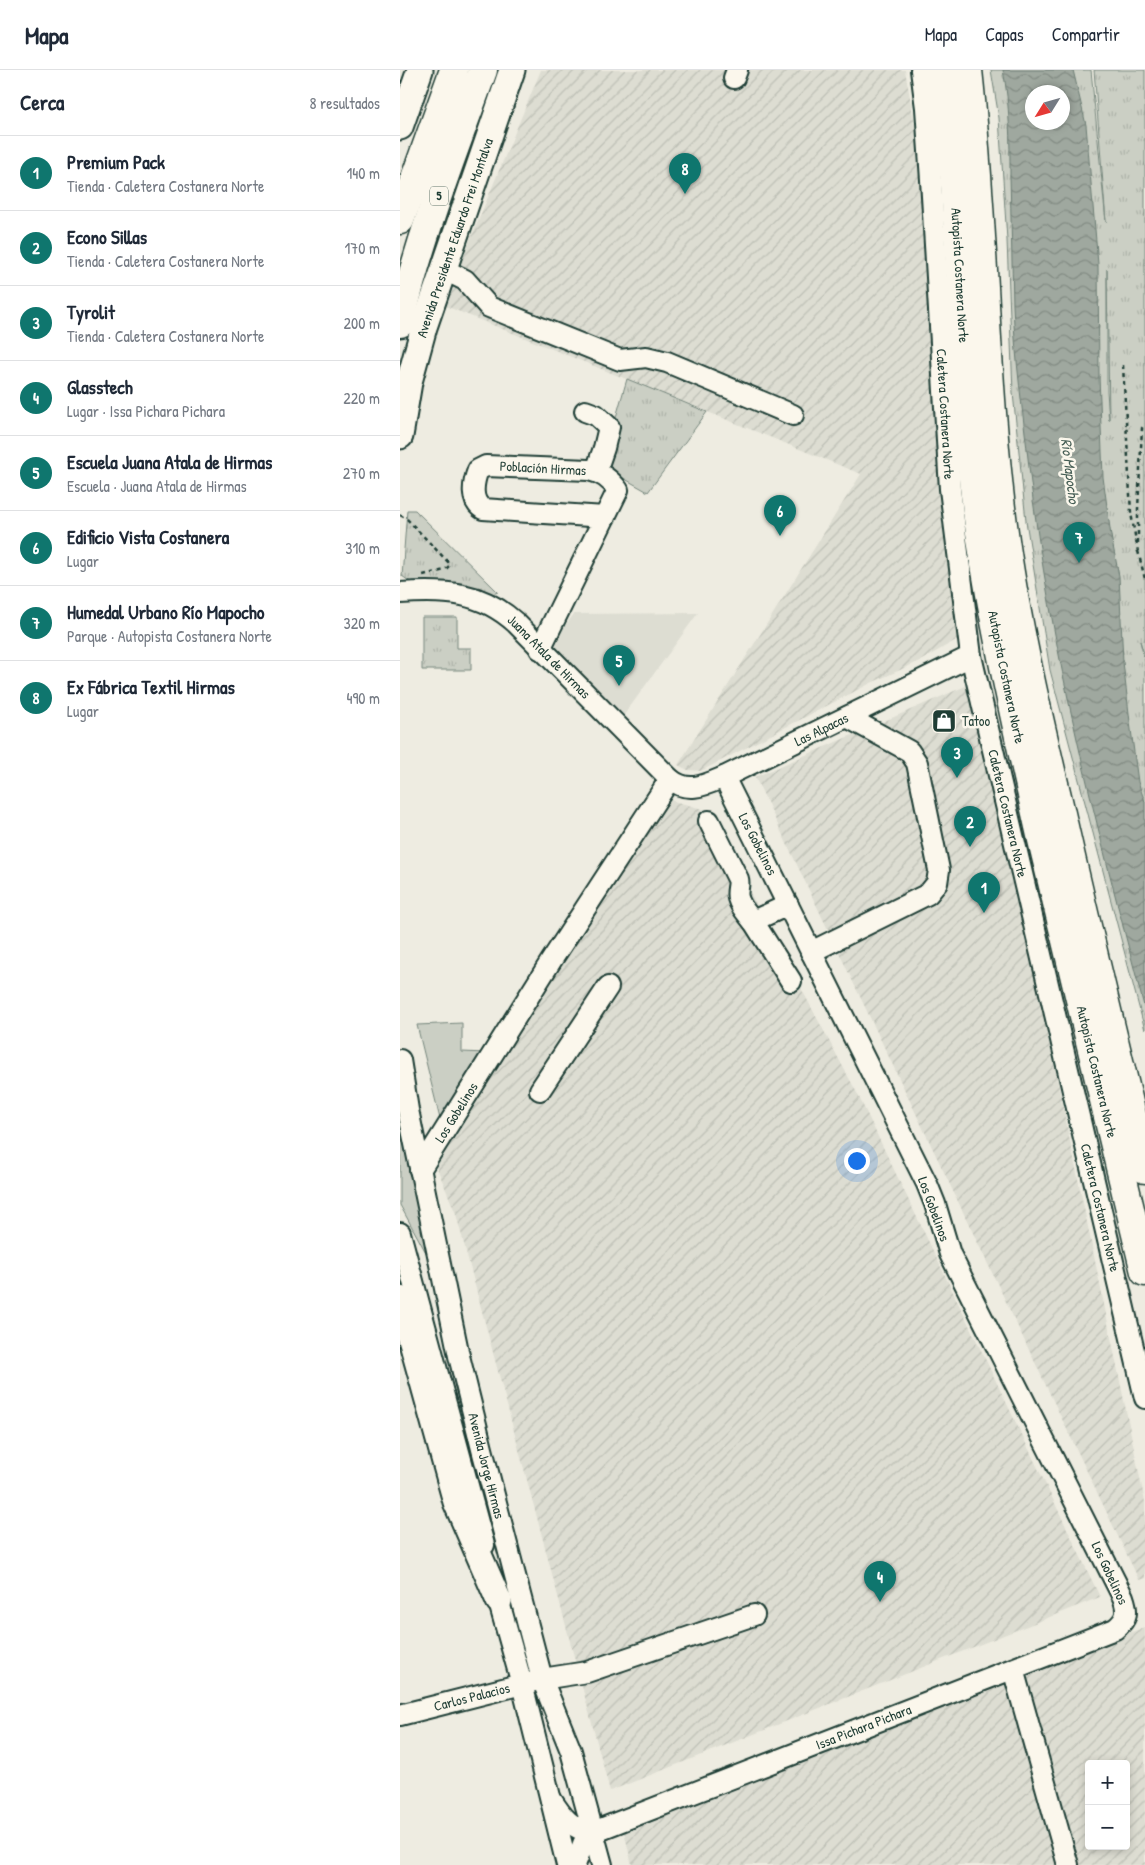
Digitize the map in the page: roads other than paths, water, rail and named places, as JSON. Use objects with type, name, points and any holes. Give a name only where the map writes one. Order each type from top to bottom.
[{"type":"highway","name":"5","points":[[400,220],[454,70]]},
{"type":"highway","name":"5","points":[[400,323],[417,261],[437,200],[483,70]]},
{"type":"highway","name":"Autopista Costanera Norte","points":[[944,70],[955,185],[972,465],[994,621],[1101,1093],[1145,1272]]},
{"type":"highway","name":"Autopista Costanera Norte","points":[[968,70],[982,232],[996,459],[1011,580],[1037,711],[1098,978],[1145,1169]]},
{"type":"main road","points":[[402,117],[420,70]]},
{"type":"main road","name":"Avenida Presidente Eduardo Frei Montalva","points":[[400,436],[409,382],[418,349],[443,269],[512,70]]},
{"type":"main road","points":[[400,1299],[456,1502],[498,1601]]},
{"type":"street","name":"Caletera Costanera Norte","points":[[921,70],[926,108],[931,180],[950,489],[971,656],[1145,1398]]},
{"type":"street","points":[[443,269],[465,280],[488,307],[620,360],[646,357],[667,362],[793,415]]},
{"type":"street","points":[[585,411],[596,415],[609,427],[596,471]]},
{"type":"street","name":"Población Hirmas","points":[[540,649],[618,490],[609,478],[596,471],[483,466],[476,473],[473,498],[478,506],[488,510],[604,517]]},
{"type":"street","name":"Juana Atala de Hirmas","points":[[400,594],[433,591],[450,592],[476,598],[507,616],[670,779]]},
{"type":"street","name":"Las Alpacas","points":[[670,779],[681,786],[693,788],[724,777],[971,656]]},
{"type":"street","points":[[811,952],[928,894],[937,883],[939,870],[917,763],[909,751],[847,717]]},
{"type":"street","name":"Los Gobelinos","points":[[724,777],[932,1194],[947,1245],[955,1264],[1123,1597],[1127,1614]]},
{"type":"street","name":"Los Gobelinos","points":[[420,1170],[551,961],[670,779]]},
{"type":"street","points":[[709,821],[738,879],[737,890],[742,909],[753,921],[791,981]]},
{"type":"street","points":[[753,921],[788,906]]},
{"type":"street","points":[[540,1090],[608,987]]},
{"type":"street","name":"Avenida Jorge Hirmas","points":[[400,1060],[420,1170],[459,1356],[542,1679],[571,1751],[602,1865]]},
{"type":"street","name":"Avenida Jorge Hirmas","points":[[400,1233],[522,1684],[568,1865]]},
{"type":"street","name":"Carlos Palacios","points":[[400,1715],[542,1679],[587,1672],[754,1614]]},
{"type":"street","name":"Issa Pichara Pichara","points":[[593,1832],[1115,1629],[1123,1623],[1127,1614]]},
{"type":"street","points":[[1013,1669],[1068,1865]]},
{"type":"street","points":[[551,1798],[570,1823],[580,1830],[593,1832]]},
{"type":"street","points":[[575,1865],[583,1844],[593,1832]]},
{"type":"water","name":"Río Mapocho","points":[[1003,70],[1073,70],[1086,125],[1098,264],[1099,376],[1103,477],[1111,536],[1119,576],[1123,662],[1130,722],[1138,782],[1145,802],[1145,1010],[1077,740],[1049,604],[1038,536],[1014,325],[1008,109]]},
{"type":"place","name":"Ex Fábrica Textil Hirmas","points":[[685,194]]},
{"type":"place","name":"Edificio Vista Costanera","points":[[780,536]]},
{"type":"place","name":"Humedal Urbano Río Mapocho","points":[[1079,563]]},
{"type":"place","name":"Escuela Juana Atala de Hirmas","points":[[619,686]]},
{"type":"place","name":"Tatoo","points":[[944,721]]},
{"type":"place","name":"Tyrolit","points":[[957,778]]},
{"type":"place","name":"Econo Sillas","points":[[970,847]]},
{"type":"place","name":"Premium Pack","points":[[984,913]]},
{"type":"place","name":"Glasstech","points":[[880,1602]]}]
